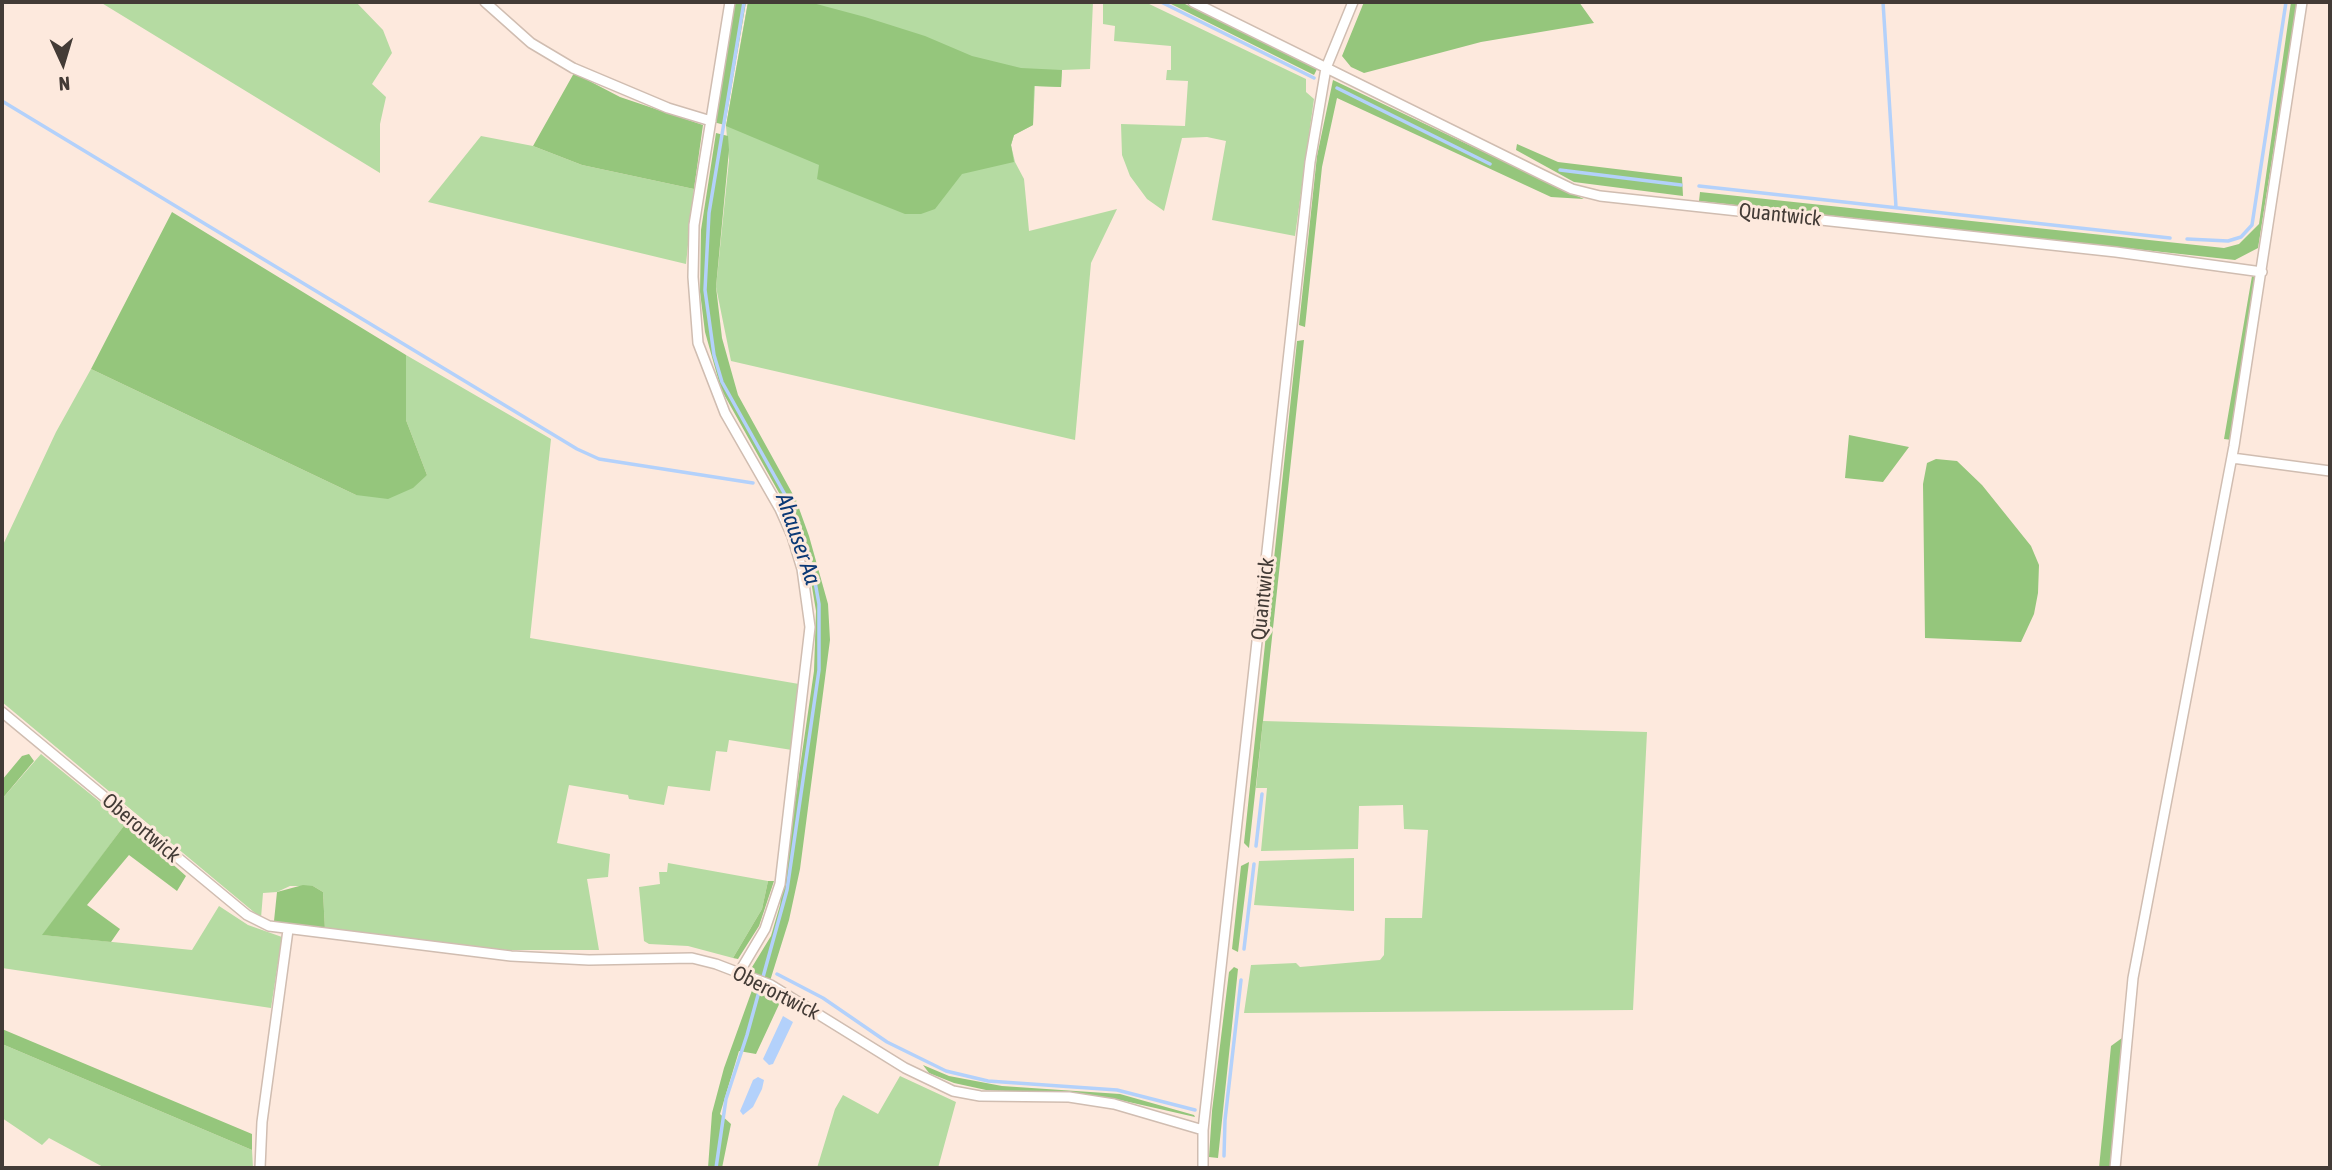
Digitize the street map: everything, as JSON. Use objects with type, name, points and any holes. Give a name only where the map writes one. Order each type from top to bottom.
[{"type":"street","points":[[485,2],[531,43],[573,68],[668,108],[711,121]]},
{"type":"street","points":[[730,2],[693,250],[698,342],[719,401],[792,536],[803,569],[810,627],[780,884],[765,929],[740,971]]},
{"type":"street","name":"Quantwick","points":[[1193,2],[1552,180],[1600,196],[2116,252],[2262,272]]},
{"type":"street","name":"Quantwick","points":[[1203,1130],[1310,162],[1326,68],[1353,2]]},
{"type":"street","points":[[2115,1168],[2133,978],[2232,458],[2302,2]]},
{"type":"street","points":[[2232,458],[2330,471]]},
{"type":"street","name":"Oberortwick","points":[[2,712],[247,915],[288,930],[511,956],[589,960],[692,958],[740,971],[771,985],[905,1068],[953,1091],[992,1097],[1069,1097],[1114,1104],[1203,1130]]},
{"type":"street","points":[[260,1168],[262,1122],[288,930]]},
{"type":"street","points":[[1203,1130],[1203,1168]]},
{"type":"green space","points":[[100,2],[356,2],[383,30],[392,53],[372,84],[386,97],[380,124],[380,173]]},
{"type":"green space","points":[[732,2],[746,2],[725,125],[713,122]]},
{"type":"green space","points":[[748,2],[1093,2],[1090,69],[1062,70],[1061,87],[1035,86],[1033,125],[1014,135],[1011,145],[1015,162],[1024,179],[1029,231],[1117,209],[1091,263],[1075,440],[731,361],[716,287],[729,160],[726,126]]},
{"type":"green space","points":[[748,2],[809,2],[925,36],[972,56],[1021,68],[1062,70],[1061,87],[1034,86],[1033,125],[1014,135],[1011,145],[1014,162],[962,174],[935,209],[921,214],[905,214],[817,179],[819,165],[726,126]]},
{"type":"green space","points":[[1103,2],[1145,2],[1306,79],[1306,92],[1314,99],[1295,236],[1212,220],[1226,141],[1207,137],[1182,138],[1164,211],[1147,199],[1130,176],[1122,155],[1121,124],[1185,126],[1188,81],[1166,80],[1167,70],[1171,70],[1171,46],[1114,41],[1115,26],[1103,24]]},
{"type":"green space","points":[[1167,2],[1181,2],[1317,69],[1314,75]]},
{"type":"green space","points":[[1364,2],[1579,2],[1594,23],[1481,42],[1364,73],[1351,67],[1342,56]]},
{"type":"green space","points":[[2291,2],[2297,2],[2258,248],[2235,260],[1699,201],[1700,192],[2224,248],[2239,244],[2259,224]]},
{"type":"green space","points":[[574,73],[620,97],[703,125],[694,189],[582,165],[533,146]]},
{"type":"green space","points":[[1333,80],[1584,199],[1551,197],[1337,98],[1322,167],[1305,327],[1299,325],[1317,156]]},
{"type":"green space","points":[[716,133],[728,136],[729,150],[716,287],[722,338],[738,395],[796,500],[828,604],[830,640],[800,869],[789,920],[770,981],[749,972],[771,936],[780,905],[814,671],[816,611],[809,569],[788,509],[721,389],[705,332],[700,292],[701,230]]},
{"type":"green space","points":[[481,136],[533,146],[582,165],[694,189],[686,264],[428,202]]},
{"type":"green space","points":[[1517,144],[1558,162],[1682,177],[1683,196],[1574,182],[1516,150]]},
{"type":"green space","points":[[172,212],[406,355],[406,420],[427,475],[413,488],[388,499],[356,495],[91,369]]},
{"type":"green space","points":[[2252,276],[2257,278],[2232,440],[2224,439]]},
{"type":"green space","points":[[1304,340],[1249,848],[1244,843],[1297,341]]},
{"type":"green space","points":[[406,355],[551,439],[530,638],[799,684],[792,750],[729,740],[727,752],[716,751],[710,791],[668,786],[664,805],[629,799],[628,795],[569,785],[557,843],[610,854],[608,877],[587,879],[599,950],[507,950],[325,930],[323,892],[313,886],[290,886],[277,892],[263,893],[261,918],[2,702],[2,547],[56,432],[91,369],[356,495],[427,475],[406,420]]},
{"type":"green space","points":[[1849,435],[1909,447],[1883,482],[1845,478]]},
{"type":"green space","points":[[1936,459],[1957,461],[1982,485],[2031,546],[2039,565],[2038,593],[2034,614],[2021,642],[1925,638],[1923,484],[1927,463]]},
{"type":"green space","points":[[1263,721],[1647,732],[1633,1010],[1244,1013],[1251,965],[1296,963],[1300,967],[1380,960],[1384,955],[1385,918],[1422,918],[1428,830],[1404,829],[1403,805],[1359,806],[1358,849],[1261,851],[1267,788],[1256,788]]},
{"type":"green space","points":[[29,754],[34,761],[2,799],[2,780],[22,756]]},
{"type":"green space","points":[[41,754],[126,823],[43,935],[192,950],[219,906],[248,925],[282,937],[271,1008],[2,968],[2,799]]},
{"type":"green space","points":[[126,823],[186,876],[177,891],[129,855],[87,905],[120,929],[111,942],[42,935]]},
{"type":"green space","points":[[1354,858],[1354,911],[1254,905],[1259,861]]},
{"type":"green space","points":[[1249,862],[1238,952],[1232,949],[1241,866]]},
{"type":"green space","points":[[668,863],[768,881],[762,909],[733,958],[688,946],[649,944],[644,941],[639,887],[660,884],[659,872],[667,872]]},
{"type":"green space","points":[[768,881],[774,881],[759,926],[738,959],[733,958],[762,909]]},
{"type":"green space","points":[[303,885],[313,886],[323,892],[325,930],[277,925],[274,921],[277,892]]},
{"type":"green space","points":[[1234,967],[1238,969],[1218,1158],[1209,1157],[1212,1111],[1229,972]]},
{"type":"green space","points":[[755,982],[782,998],[756,1054],[739,1051],[720,1114],[731,1124],[722,1168],[708,1168],[712,1113],[724,1068]]},
{"type":"green space","points":[[2,1029],[252,1134],[252,1150],[2,1044]]},
{"type":"green space","points":[[2122,1038],[2110,1168],[2099,1168],[2111,1046]]},
{"type":"green space","points":[[2,1044],[252,1150],[253,1168],[105,1168],[49,1138],[42,1145],[2,1118]]},
{"type":"green space","points":[[923,1065],[949,1076],[1002,1086],[1120,1094],[1195,1117],[1120,1100],[1083,1095],[986,1090],[954,1083],[929,1073]]},
{"type":"green space","points":[[900,1076],[956,1102],[938,1168],[817,1168],[835,1109],[843,1095],[878,1114]]},
{"type":"water","points":[[783,1016],[793,1022],[773,1064],[769,1065],[763,1059]]},
{"type":"water","points":[[758,1077],[764,1080],[762,1089],[753,1107],[743,1115],[740,1111],[753,1080]]},
{"type":"waterway","name":"Ahauser Aa","points":[[716,1168],[726,1099],[747,1035],[787,890],[819,670],[819,604],[813,571],[788,500],[722,382],[714,355],[705,290],[709,213],[744,2]]},
{"type":"waterway","points":[[1161,2],[1314,78]]},
{"type":"waterway","points":[[1883,2],[1896,207]]},
{"type":"waterway","points":[[2187,239],[2228,241],[2241,237],[2252,225],[2286,2]]},
{"type":"waterway","points":[[1337,88],[1490,164]]},
{"type":"waterway","points":[[2,101],[577,449],[599,459],[753,483]]},
{"type":"waterway","points":[[1560,170],[1681,185]]},
{"type":"waterway","points":[[1699,186],[2170,238]]},
{"type":"waterway","points":[[1256,846],[1262,794]]},
{"type":"waterway","points":[[1244,949],[1254,864]]},
{"type":"waterway","points":[[777,974],[823,998],[887,1042],[946,1071],[988,1081],[1117,1090],[1195,1110]]},
{"type":"waterway","points":[[1224,1156],[1225,1120],[1241,980]]}]
